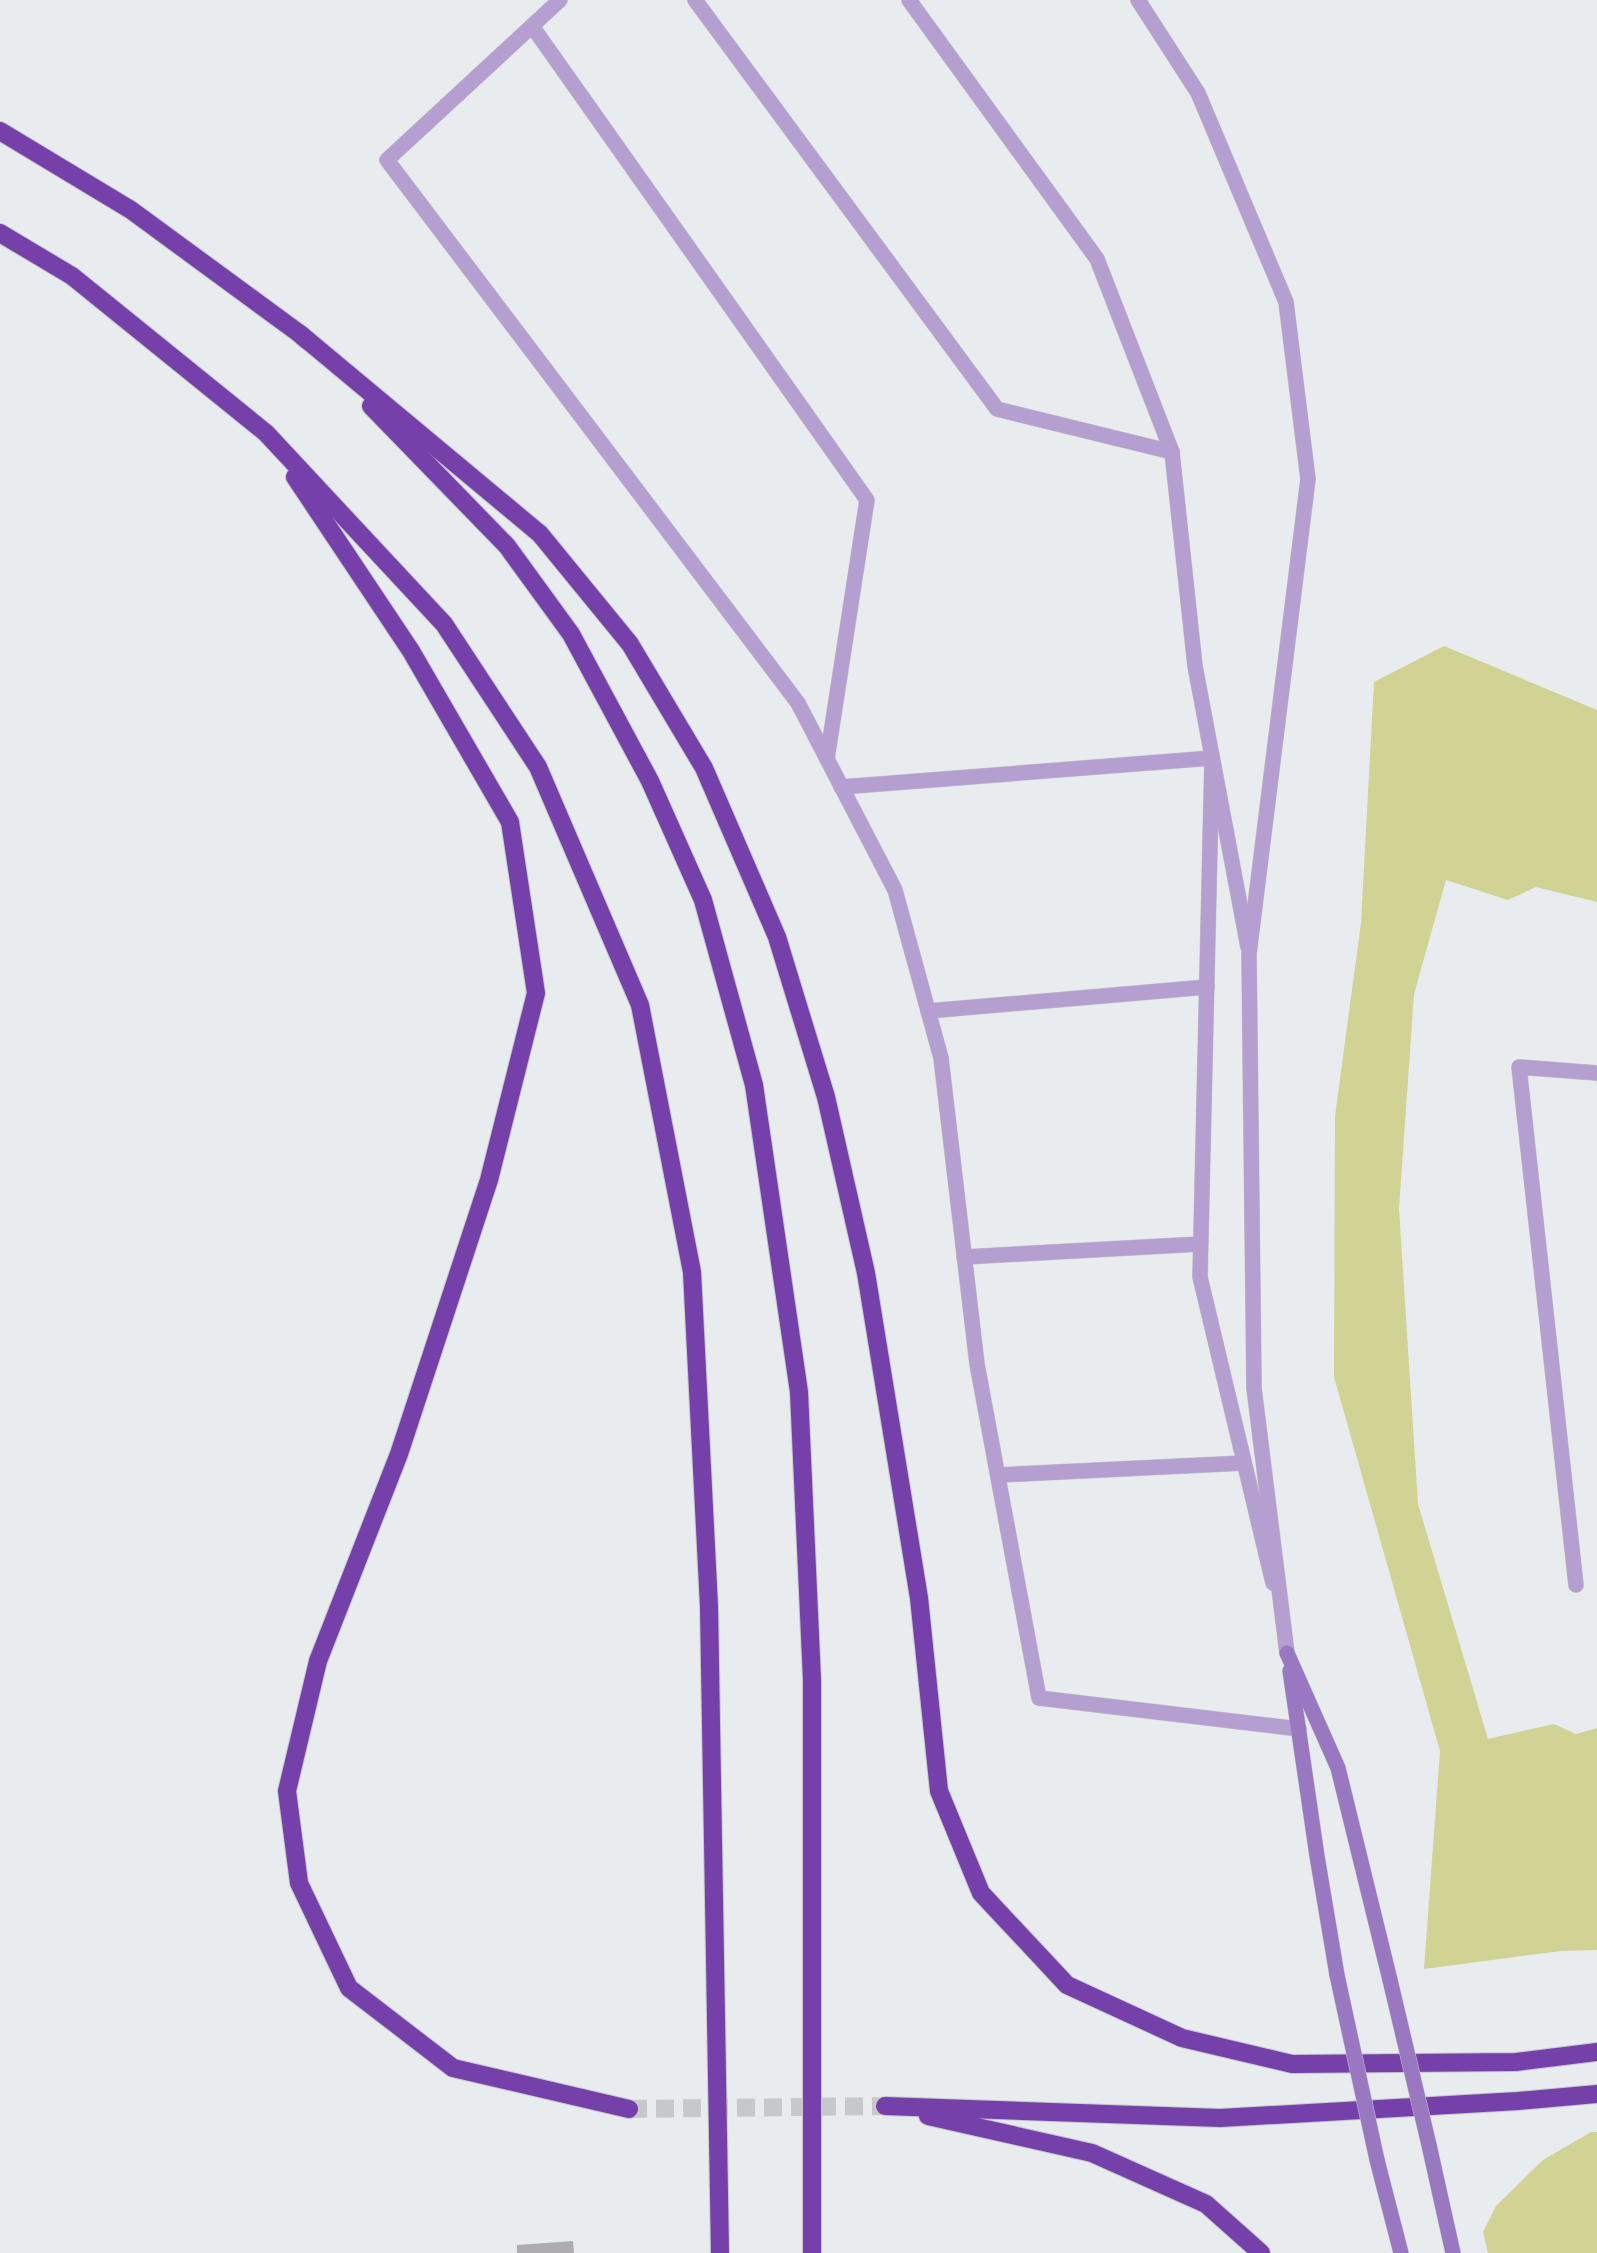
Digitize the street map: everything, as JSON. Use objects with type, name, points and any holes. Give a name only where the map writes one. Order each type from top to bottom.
[{"type":"highway","points":[[0,131],[131,210],[300,334],[540,534],[630,644],[708,779],[777,937],[826,1098],[866,1273],[915,1575],[939,1791],[981,1893],[1066,1985],[1182,2038],[1292,2064],[1516,2062],[1597,2052]]},
{"type":"highway","points":[[2,235],[72,276],[266,433],[444,624],[538,767],[640,1005],[692,1272],[709,1606],[720,2253]]},
{"type":"highway","points":[[300,334],[507,546],[570,634],[650,782],[703,900],[754,1084],[799,1392],[812,1680],[812,2253]]},
{"type":"highway","points":[[266,433],[411,651],[510,822],[536,993],[489,1180],[478,1214],[399,1454],[318,1661],[286,1791],[299,1883],[349,1988],[453,2068],[629,2109]]},
{"type":"highway","points":[[1261,2253],[1206,2204],[1092,2152],[885,2106],[1220,2118],[1518,2101],[1597,2094]]},
{"type":"main road","points":[[1287,1653],[1337,1975],[1377,2160],[1401,2253]]},
{"type":"main road","points":[[1287,1653],[1338,1768],[1453,2253]]},
{"type":"street","points":[[561,0],[387,160],[798,703],[895,890],[941,1058],[977,1364],[1039,1698],[1299,1729]]},
{"type":"street","points":[[695,0],[997,409],[1172,452]]},
{"type":"street","points":[[909,0],[1097,259],[1172,452],[1195,666],[1249,954]]},
{"type":"street","points":[[1138,0],[1198,93],[1286,302],[1308,478],[1249,954],[1254,1388],[1287,1653]]},
{"type":"street","points":[[532,26],[867,500],[827,759]]},
{"type":"street","points":[[841,787],[1212,758]]},
{"type":"street","points":[[1212,758],[1200,1277],[1285,1635]]},
{"type":"street","points":[[928,1011],[1206,987]]},
{"type":"street","points":[[1576,1585],[1519,1067],[1597,1073]]},
{"type":"street","points":[[964,1257],[1200,1244]]},
{"type":"street","points":[[998,1475],[1244,1463]]},
{"type":"green space","points":[[1444,646],[1597,710],[1597,902],[1536,887],[1508,900],[1446,880],[1414,994],[1399,1209],[1418,1504],[1488,1739],[1554,1724],[1576,1734],[1597,1728],[1597,1950],[1561,1951],[1424,1969],[1440,1751],[1334,1377],[1335,1116],[1361,923],[1374,682]]},
{"type":"green space","points":[[1591,2132],[1597,2132],[1597,2253],[1488,2253],[1483,2232],[1496,2206],[1543,2160]]},
{"type":"building","points":[[573,2241],[574,2253],[517,2253],[517,2245]]},
{"type":"tunnel","points":[[629,2109],[885,2106]]}]
